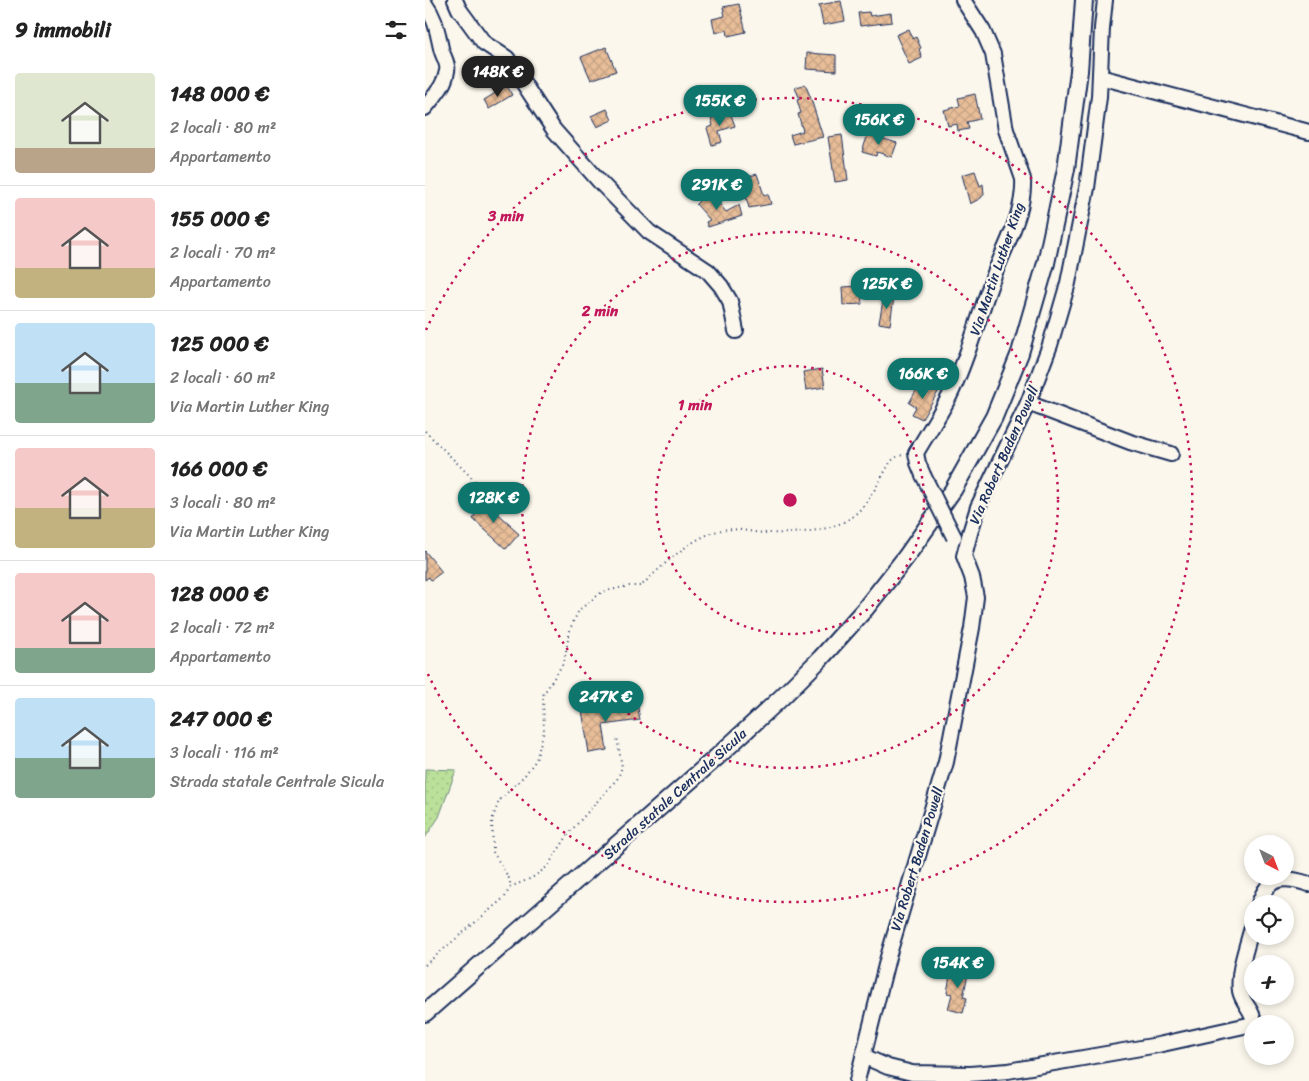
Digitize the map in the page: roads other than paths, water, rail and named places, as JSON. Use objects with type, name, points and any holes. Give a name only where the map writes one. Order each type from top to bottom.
[{"type":"main road","name":"Strada statale Centrale Sicula","points":[[425,1012],[717,757],[782,697],[821,658],[865,608],[906,557],[953,490],[995,417],[1020,353],[1046,263],[1066,169],[1079,71],[1085,0]]},
{"type":"street","points":[[455,0],[484,43],[507,58],[554,130],[600,182],[649,232],[708,271],[721,286],[730,301],[736,331]]},
{"type":"street","name":"Via Martin Luther King","points":[[963,0],[983,31],[993,54],[1006,130],[1023,179],[1017,218],[993,276],[973,338],[949,396],[916,453],[923,475],[964,556]]},
{"type":"street","name":"Via Robert Baden Powell","points":[[857,1081],[888,957],[945,762],[972,628],[976,597],[972,577],[964,556],[978,507],[1028,403],[1050,345],[1068,283],[1087,188],[1099,97],[1105,0]]},
{"type":"street","points":[[425,4],[431,13],[439,34],[448,70],[443,85],[425,108]]},
{"type":"street","points":[[1100,77],[1309,132]]},
{"type":"street","points":[[1028,403],[1130,442],[1171,454]]},
{"type":"street","points":[[1263,895],[1265,890],[1276,880],[1287,878],[1309,884]]},
{"type":"street","points":[[1247,945],[1240,990],[1251,1015]]},
{"type":"street","points":[[863,1056],[912,1073],[970,1074],[1007,1071],[1158,1045],[1244,1026]]}]
